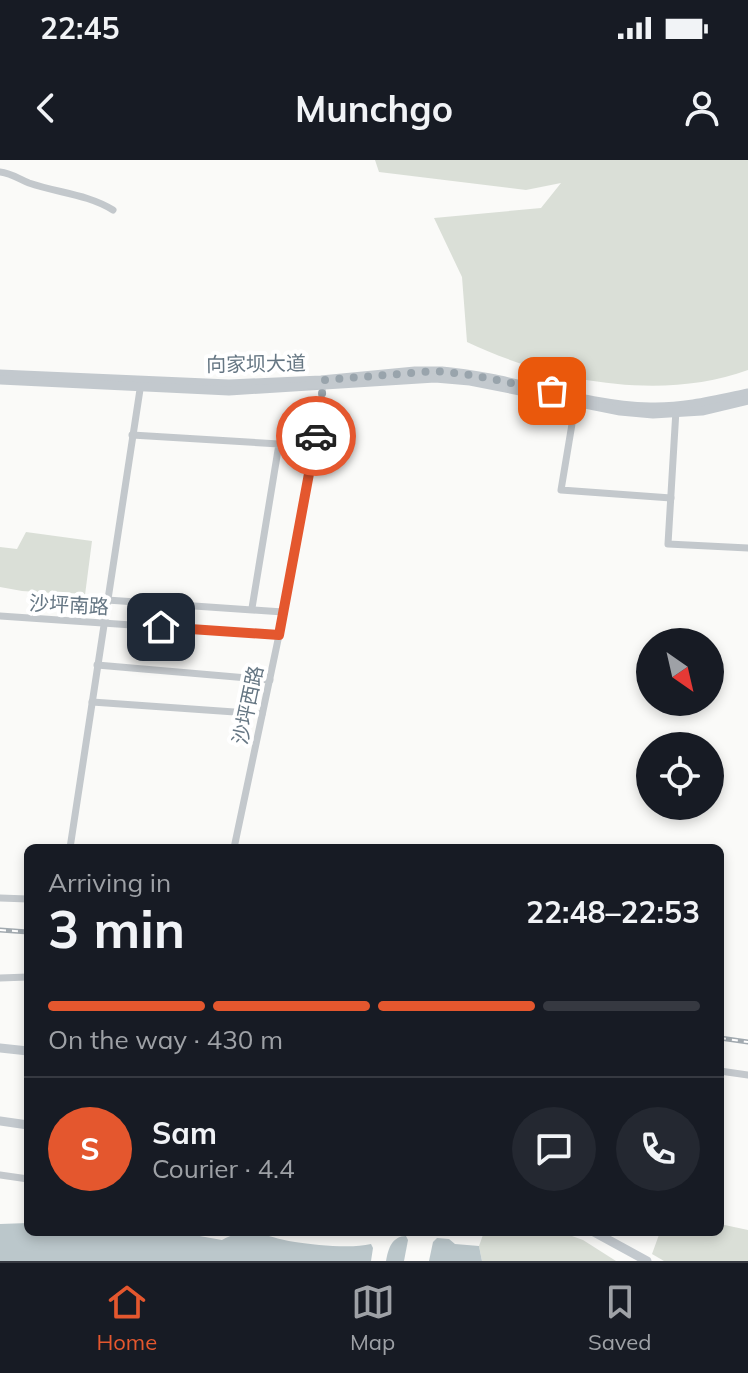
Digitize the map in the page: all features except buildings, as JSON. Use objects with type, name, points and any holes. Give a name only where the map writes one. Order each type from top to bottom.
[{"type":"main road","name":"向家坝大道","points":[[0,374],[229,391],[435,378],[577,399],[630,412],[676,410],[748,400]]},
{"type":"main road","name":"向家坝大道","points":[[0,380],[140,384]]},
{"type":"main road","name":"向家坝大道","points":[[676,410],[748,393]]},
{"type":"main road","points":[[0,1048],[24,1051]]},
{"type":"main road","points":[[0,1121],[24,1124]]},
{"type":"main road","points":[[601,1236],[647,1261]]},
{"type":"street","points":[[0,172],[95,198],[113,210]]},
{"type":"street","name":"沙坪西路","points":[[235,844],[279,635],[323,383]]},
{"type":"street","points":[[71,844],[140,384]]},
{"type":"street","points":[[577,399],[561,490],[671,498]]},
{"type":"street","points":[[676,410],[668,544],[748,548]]},
{"type":"street","points":[[132,435],[279,444],[252,608]]},
{"type":"street","points":[[107,600],[283,612]]},
{"type":"street","name":"沙坪南路","points":[[0,616],[279,635]]},
{"type":"street","points":[[97,665],[270,680]]},
{"type":"street","points":[[92,702],[262,714]]},
{"type":"street","points":[[0,898],[24,899]]},
{"type":"street","points":[[0,978],[24,977]]},
{"type":"street","points":[[724,1072],[748,1075]]},
{"type":"street","points":[[0,1175],[24,1178]]},
{"type":"shaded area","points":[[375,160],[748,160],[748,370],[714,380],[679,385],[605,383],[533,367],[467,342],[462,277],[434,218],[541,208],[561,183],[526,190],[379,172]]},
{"type":"shaded area","points":[[26,532],[92,541],[85,595],[0,587],[0,547],[17,549]]},
{"type":"shaded area","points":[[24,1223],[24,1236],[200,1236],[222,1240],[230,1236],[267,1236],[303,1243],[371,1244],[373,1248],[371,1261],[0,1261],[0,1224]]},
{"type":"shaded area","points":[[724,1225],[748,1230],[748,1261],[664,1261],[652,1254],[659,1236],[724,1236]]},
{"type":"shaded area","points":[[406,1236],[404,1261],[386,1261],[394,1241]]},
{"type":"shaded area","points":[[483,1236],[572,1236],[616,1261],[482,1261],[479,1246]]},
{"type":"shaded area","points":[[437,1238],[449,1239],[455,1244],[479,1246],[482,1261],[429,1261],[433,1242]]},
{"type":"railway","points":[[0,930],[24,932]]},
{"type":"railway","points":[[724,1039],[748,1042]]},
{"type":"way so far","points":[[316,436],[324,380],[436,371],[552,391]]},
{"type":"route","points":[[161,627],[279,635],[316,436]]}]
